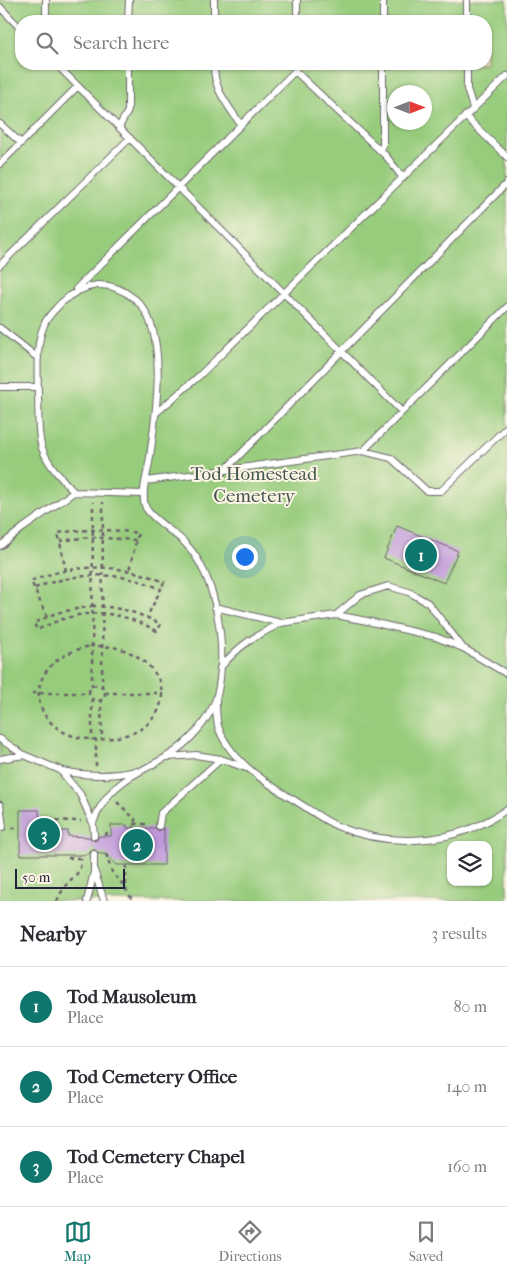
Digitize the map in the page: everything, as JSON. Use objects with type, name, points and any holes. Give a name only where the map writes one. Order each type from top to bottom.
[{"type":"lane","points":[[46,0],[46,15]]},
{"type":"lane","points":[[128,0],[128,15]]},
{"type":"lane","points":[[214,0],[214,15]]},
{"type":"lane","points":[[297,0],[297,15]]},
{"type":"lane","points":[[383,0],[383,15]]},
{"type":"lane","points":[[467,0],[467,15]]},
{"type":"lane","points":[[0,7],[15,23]]},
{"type":"lane","points":[[62,70],[402,412]]},
{"type":"lane","points":[[119,127],[128,111],[128,70]]},
{"type":"lane","points":[[215,70],[216,85],[221,96],[242,125]]},
{"type":"lane","points":[[381,151],[383,145],[383,70]]},
{"type":"lane","points":[[467,70],[467,89],[473,108]]},
{"type":"lane","points":[[74,492],[52,467],[42,447],[39,419],[38,358],[40,336],[45,322],[295,72],[381,151],[403,178]]},
{"type":"lane","points":[[156,413],[199,376],[507,76]]},
{"type":"lane","points":[[0,164],[78,86]]},
{"type":"lane","points":[[465,116],[507,157]]},
{"type":"lane","points":[[0,124],[20,143]]},
{"type":"lane","points":[[0,265],[130,138]]},
{"type":"lane","points":[[223,472],[507,183]]},
{"type":"lane","points":[[70,295],[82,289],[99,285],[112,287],[129,294],[143,306],[152,324],[155,337],[157,386],[156,413],[144,494],[146,509],[185,543],[201,565],[210,587],[221,643],[216,699],[218,725],[228,745],[248,768],[279,791],[336,826],[359,834],[408,841],[433,839],[476,826],[507,809]]},
{"type":"lane","points":[[363,451],[507,307]]},
{"type":"lane","points":[[0,328],[38,358]]},
{"type":"lane","points":[[0,387],[38,387]]},
{"type":"lane","points":[[146,481],[223,472],[363,451],[391,458],[427,491],[441,491],[507,427]]},
{"type":"lane","points":[[0,546],[22,528],[74,492],[144,494]]},
{"type":"lane","points":[[336,615],[360,595],[388,586],[408,592],[428,603],[463,648]]},
{"type":"lane","points":[[214,607],[281,623]]},
{"type":"lane","points":[[220,668],[233,652],[250,639],[281,623],[336,615],[436,637],[463,648],[507,674]]},
{"type":"lane","points":[[93,823],[108,794],[123,781],[167,757],[187,742],[204,722],[216,699]]},
{"type":"lane","points":[[0,739],[24,755],[60,770],[96,776],[124,774],[141,770]]},
{"type":"lane","points":[[0,759],[24,755]]},
{"type":"lane","points":[[167,757],[196,755],[221,759],[248,768]]},
{"type":"lane","points":[[156,825],[161,814],[221,759]]},
{"type":"lane","points":[[60,770],[80,794],[93,823],[94,836]]},
{"type":"lane","points":[[0,804],[3,827]]},
{"type":"lane","points":[[86,901],[94,872],[94,854]]},
{"type":"lane","points":[[94,872],[104,901]]},
{"type":"path","points":[[89,693],[92,687],[93,493]]},
{"type":"path","points":[[102,740],[101,699],[104,694],[102,688],[103,493]]},
{"type":"path","points":[[66,571],[58,533],[93,529],[138,533],[129,571]]},
{"type":"path","points":[[60,540],[93,537],[136,540]]},
{"type":"path","points":[[48,617],[31,581],[60,572],[92,567],[136,572],[164,582],[147,617]]},
{"type":"path","points":[[60,572],[61,579]]},
{"type":"path","points":[[134,580],[136,572]]},
{"type":"path","points":[[34,588],[61,579],[103,575],[134,580],[161,589]]},
{"type":"path","points":[[92,606],[118,607],[136,612],[161,624],[157,631],[134,619],[103,613],[62,618],[37,630],[34,624],[60,612],[92,606]]},
{"type":"path","points":[[60,612],[62,618]]},
{"type":"path","points":[[134,619],[136,612]]},
{"type":"path","points":[[44,722],[56,731],[69,736],[92,740],[116,738],[133,733],[145,726],[155,716],[161,705],[163,694],[159,678],[150,666],[138,657],[123,650],[103,646],[72,650],[57,656]]},
{"type":"path","points":[[92,687],[98,685],[102,688]]},
{"type":"path","points":[[31,698],[32,686]]},
{"type":"path","points":[[32,693],[89,693]]},
{"type":"path","points":[[89,693],[92,699],[92,740]]},
{"type":"path","points":[[104,694],[163,694]]},
{"type":"path","points":[[92,699],[98,701],[101,699]]},
{"type":"path","points":[[96,740],[96,776]]},
{"type":"path","points":[[108,794],[135,819],[134,828]]},
{"type":"path","points":[[40,820],[83,820],[83,826]]},
{"type":"path","points":[[134,824],[156,825]]},
{"type":"path","points":[[106,836],[107,832],[111,832]]},
{"type":"path","points":[[57,901],[68,883],[77,876],[83,854]]},
{"type":"path","points":[[106,854],[112,872],[126,888],[133,901]]},
{"type":"path","points":[[68,858],[81,858]]},
{"type":"path","points":[[126,865],[126,888]]},
{"type":"green space","name":"Tod Homestead Cemetery","points":[[0,0],[507,0],[507,901],[0,901]]},
{"type":"building","points":[[397,526],[458,551],[444,583],[384,558]]},
{"type":"building","points":[[20,810],[39,810],[40,831],[68,831],[68,836],[89,837],[94,841],[99,836],[111,836],[111,825],[127,825],[127,828],[155,828],[159,831],[164,828],[164,865],[116,865],[106,854],[99,854],[94,849],[89,854],[81,855],[20,855]]},
{"type":"place","name":"Tod Mausoleum","points":[[421,555]]},
{"type":"place","name":"Tod Cemetery Chapel","points":[[44,834]]},
{"type":"place","name":"Tod Cemetery Office","points":[[137,845]]}]
